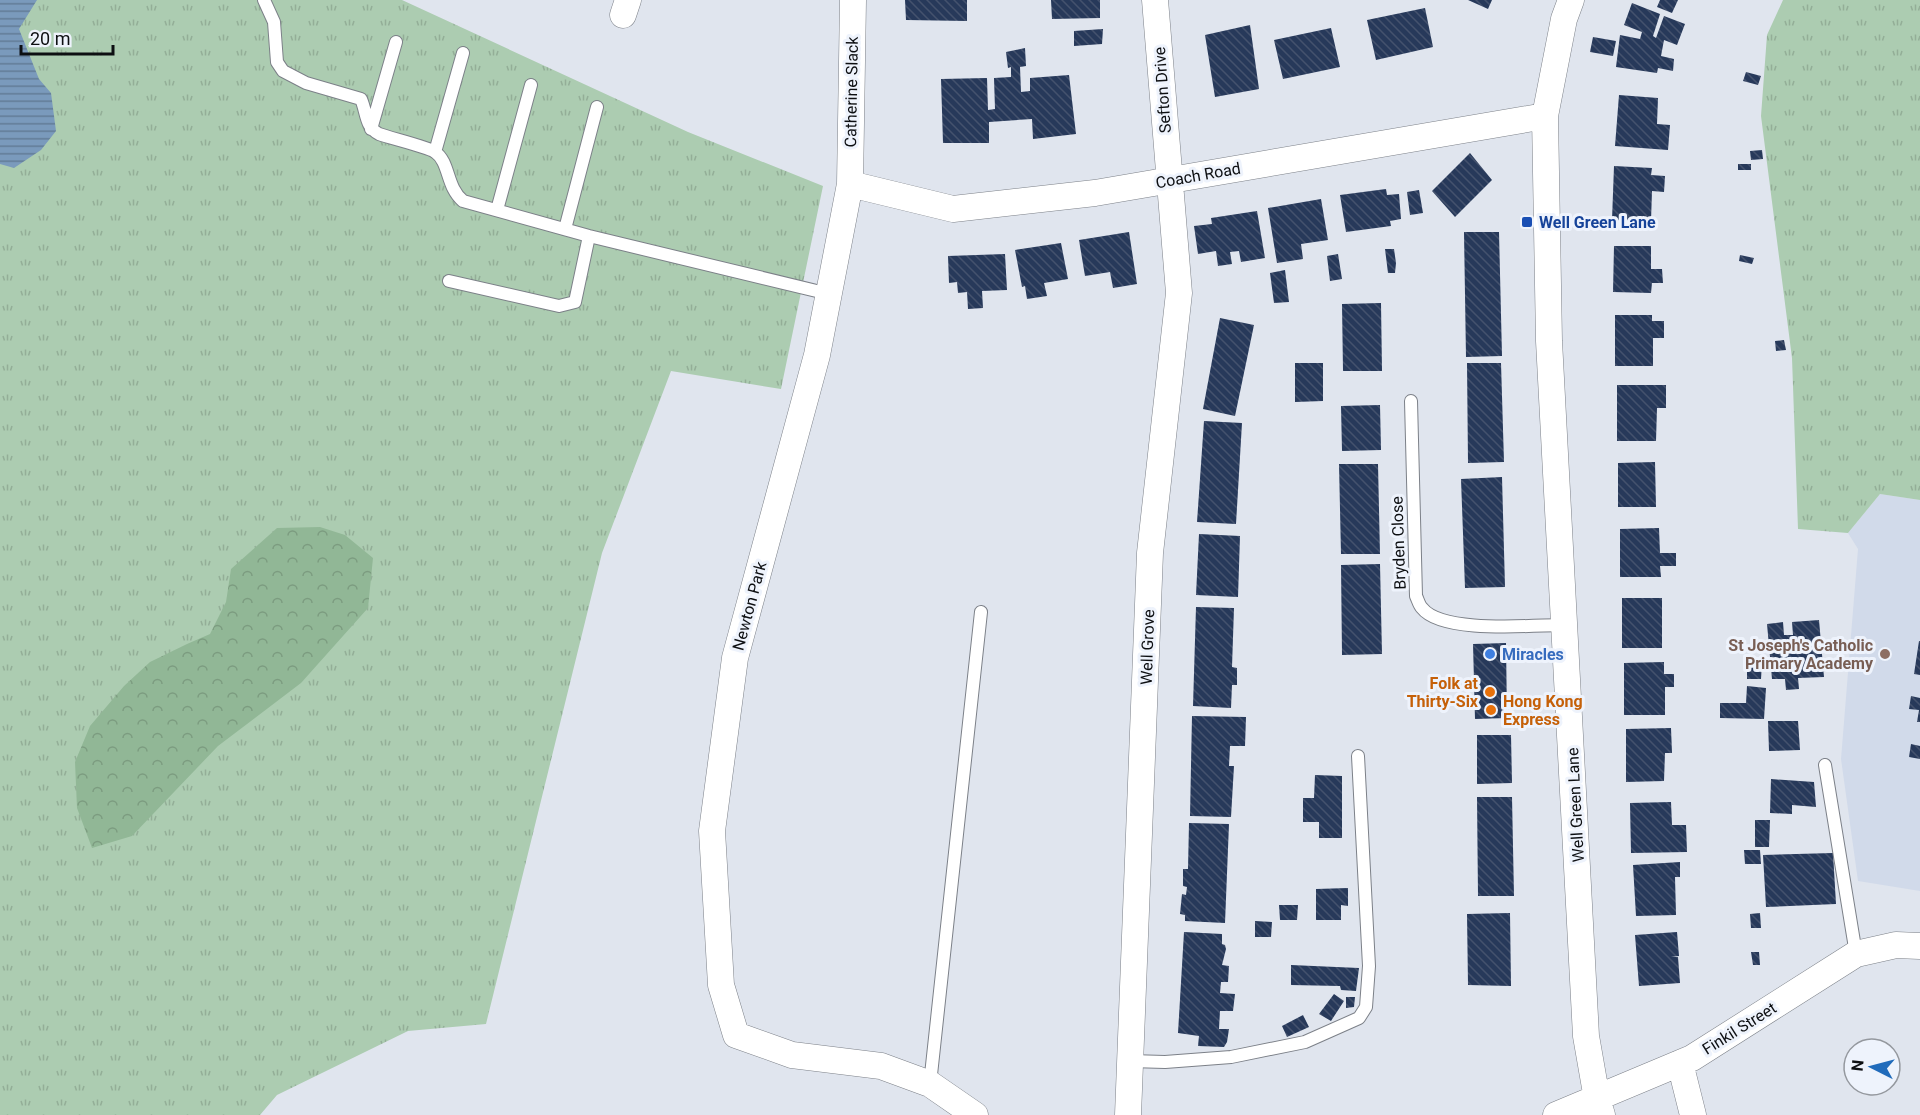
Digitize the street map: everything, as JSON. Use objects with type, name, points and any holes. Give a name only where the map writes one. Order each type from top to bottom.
[{"type":"street","name":"Catherine Slack","points":[[850,184],[853,0]]},
{"type":"street","name":"Sefton Drive","points":[[1155,0],[1169,180]]},
{"type":"street","name":"Well Green Lane","points":[[1571,0],[1564,19],[1545,116],[1549,341],[1586,1036],[1600,1107]]},
{"type":"street","name":"Coach Road","points":[[850,184],[953,209],[1095,193],[1545,116]]},
{"type":"street","name":"Well Grove","points":[[1128,1115],[1150,554],[1179,293],[1169,180]]},
{"type":"street","name":"Newton Park","points":[[850,184],[818,355],[735,658],[712,831],[722,985],[736,1035],[792,1055],[881,1066],[930,1084]]},
{"type":"street","name":"Finkil Street","points":[[1556,1115],[1600,1107],[1692,1058],[1856,954],[1896,945],[1920,946]]},
{"type":"street","points":[[1680,1063],[1693,1115]]},
{"type":"street","points":[[930,1084],[975,1115]]},
{"type":"lane","points":[[264,0],[274,22],[278,62],[283,71],[306,83],[361,99],[371,129],[379,134],[435,152],[444,164],[453,190],[463,201],[589,236],[829,294]]},
{"type":"lane","points":[[371,129],[396,42]]},
{"type":"lane","points":[[435,152],[463,53]]},
{"type":"lane","points":[[497,210],[531,85]]},
{"type":"lane","points":[[565,229],[597,107]]},
{"type":"lane","points":[[449,281],[559,306],[575,302],[589,236]]},
{"type":"lane","name":"Bryden Close","points":[[1411,401],[1416,596],[1423,609],[1433,617],[1449,623],[1471,626],[1564,625]]},
{"type":"lane","points":[[930,1084],[981,612]]},
{"type":"lane","points":[[1131,1061],[1165,1062],[1231,1057],[1305,1042],[1359,1018],[1366,1007],[1369,966],[1358,756]]},
{"type":"lane","points":[[1825,765],[1856,954]]},
{"type":"shaded area","name":"St Joseph's Catholic Primary Academy","points":[[1880,494],[1920,500],[1920,891],[1858,881],[1841,759],[1858,549],[1848,533]]},
{"type":"green space","points":[[0,0],[402,0],[688,132],[823,186],[781,389],[671,371],[602,553],[486,1024],[408,1031],[277,1095],[260,1115],[0,1115]]},
{"type":"green space","points":[[1783,0],[1920,0],[1920,500],[1880,494],[1848,533],[1798,529],[1792,358],[1761,116],[1767,35]]},
{"type":"green space","points":[[320,527],[345,535],[373,558],[368,608],[301,683],[218,746],[132,836],[92,848],[77,808],[75,762],[90,726],[124,686],[150,662],[210,634],[226,602],[231,569],[277,528]]},
{"type":"water","points":[[0,0],[37,0],[19,29],[39,79],[51,93],[56,131],[41,150],[14,168],[0,164]]},
{"type":"building","points":[[905,0],[967,0],[967,21],[906,20]]},
{"type":"building","points":[[1051,0],[1100,0],[1100,18],[1052,19]]},
{"type":"building","points":[[1468,0],[1492,0],[1488,9]]},
{"type":"building","points":[[1660,0],[1678,0],[1672,13],[1657,7]]},
{"type":"building","points":[[1632,3],[1660,14],[1653,36],[1656,38],[1664,16],[1685,24],[1677,45],[1664,40],[1661,56],[1674,59],[1673,71],[1658,68],[1657,73],[1616,67],[1620,35],[1640,39],[1642,32],[1624,25]]},
{"type":"building","points":[[1425,8],[1433,47],[1376,60],[1367,20]]},
{"type":"building","points":[[1250,25],[1259,89],[1215,97],[1205,35]]},
{"type":"building","points":[[1331,28],[1340,67],[1283,79],[1274,40]]},
{"type":"building","points":[[1103,29],[1102,44],[1074,46],[1074,31]]},
{"type":"building","points":[[1593,37],[1616,41],[1613,56],[1590,52]]},
{"type":"building","points":[[1025,48],[1026,66],[1020,67],[1021,92],[1030,91],[1030,78],[1069,75],[1076,134],[1033,139],[1032,119],[989,122],[989,143],[943,143],[941,79],[987,78],[988,110],[995,109],[994,78],[1011,77],[1011,67],[1008,68],[1006,52]]},
{"type":"building","points":[[1746,72],[1761,76],[1758,85],[1743,81]]},
{"type":"building","points":[[1619,95],[1658,98],[1657,124],[1670,125],[1668,150],[1615,146]]},
{"type":"building","points":[[1762,150],[1763,159],[1751,160],[1750,151]]},
{"type":"building","points":[[1470,153],[1492,180],[1455,217],[1432,191]]},
{"type":"building","points":[[1738,164],[1751,164],[1751,170],[1738,170]]},
{"type":"building","points":[[1614,166],[1652,168],[1651,175],[1665,176],[1664,192],[1652,191],[1651,221],[1612,220]]},
{"type":"building","points":[[1386,189],[1387,195],[1399,194],[1401,219],[1390,221],[1391,226],[1346,232],[1340,195]]},
{"type":"building","points":[[1419,190],[1423,213],[1410,215],[1407,192]]},
{"type":"building","points":[[1321,199],[1328,240],[1301,244],[1303,259],[1277,263],[1268,208]]},
{"type":"building","points":[[1257,211],[1265,258],[1241,262],[1239,251],[1230,252],[1232,264],[1218,266],[1216,251],[1198,254],[1194,226],[1212,224],[1211,218]]},
{"type":"building","points":[[1129,232],[1137,284],[1113,288],[1110,272],[1085,276],[1079,240]]},
{"type":"building","points":[[1464,232],[1499,232],[1502,356],[1466,357]]},
{"type":"building","points":[[1061,243],[1068,279],[1044,283],[1047,296],[1027,299],[1025,286],[1022,287],[1015,250]]},
{"type":"building","points":[[1614,246],[1651,246],[1651,269],[1662,269],[1663,283],[1652,283],[1651,293],[1613,292]]},
{"type":"building","points":[[1385,249],[1394,249],[1395,273],[1388,273]]},
{"type":"building","points":[[1005,254],[1007,290],[982,291],[983,308],[968,309],[967,292],[958,293],[957,282],[949,283],[948,256]]},
{"type":"building","points":[[1338,254],[1342,279],[1330,281],[1327,256]]},
{"type":"building","points":[[1740,255],[1754,258],[1752,264],[1739,261]]},
{"type":"building","points":[[1285,270],[1289,302],[1274,303],[1270,273]]},
{"type":"building","points":[[1381,303],[1382,371],[1343,371],[1342,304]]},
{"type":"building","points":[[1615,315],[1652,315],[1652,321],[1664,321],[1664,338],[1653,338],[1653,366],[1615,366]]},
{"type":"building","points":[[1220,318],[1254,325],[1235,416],[1203,409]]},
{"type":"building","points":[[1784,340],[1786,350],[1776,351],[1775,341]]},
{"type":"building","points":[[1295,363],[1323,363],[1323,401],[1295,402]]},
{"type":"building","points":[[1467,363],[1501,363],[1504,462],[1468,463]]},
{"type":"building","points":[[1617,385],[1666,385],[1666,408],[1657,408],[1656,441],[1617,441]]},
{"type":"building","points":[[1380,405],[1381,450],[1342,451],[1341,406]]},
{"type":"building","points":[[1204,421],[1242,423],[1236,524],[1197,522]]},
{"type":"building","points":[[1655,462],[1656,507],[1618,507],[1618,463]]},
{"type":"building","points":[[1339,464],[1378,464],[1380,554],[1341,554]]},
{"type":"building","points":[[1502,477],[1505,587],[1465,588],[1461,479]]},
{"type":"building","points":[[1659,528],[1660,553],[1676,553],[1676,566],[1660,566],[1661,577],[1620,577],[1620,529]]},
{"type":"building","points":[[1199,534],[1240,536],[1238,597],[1196,595]]},
{"type":"building","points":[[1380,564],[1382,654],[1342,655],[1341,565]]},
{"type":"building","points":[[1622,598],[1662,598],[1662,648],[1622,648]]},
{"type":"building","points":[[1196,607],[1234,608],[1232,667],[1237,668],[1237,685],[1232,685],[1231,708],[1193,706]]},
{"type":"building","points":[[1819,620],[1824,677],[1798,678],[1799,689],[1786,690],[1785,679],[1772,679],[1767,624],[1783,622],[1784,635],[1793,635],[1792,622]]},
{"type":"building","points":[[1920,641],[1920,675],[1914,674]]},
{"type":"building","points":[[1506,643],[1507,718],[1475,719],[1473,644]]},
{"type":"building","points":[[1664,662],[1664,674],[1674,674],[1674,687],[1665,687],[1665,715],[1624,715],[1624,663]]},
{"type":"building","points":[[1747,662],[1762,663],[1761,679],[1747,679]]},
{"type":"building","points":[[1747,686],[1766,688],[1764,719],[1720,718],[1720,703],[1746,703]]},
{"type":"building","points":[[1911,696],[1920,698],[1920,722],[1917,722],[1919,710],[1909,709]]},
{"type":"building","points":[[1192,716],[1246,717],[1245,746],[1230,746],[1229,766],[1234,766],[1231,817],[1190,816]]},
{"type":"building","points":[[1768,721],[1798,721],[1800,750],[1769,751]]},
{"type":"building","points":[[1671,728],[1672,753],[1665,753],[1664,781],[1626,782],[1626,729]]},
{"type":"building","points":[[1477,735],[1511,735],[1512,783],[1477,784]]},
{"type":"building","points":[[1911,744],[1920,746],[1920,759],[1909,757]]},
{"type":"building","points":[[1315,775],[1342,776],[1342,838],[1319,838],[1319,822],[1303,822],[1303,798],[1314,798]]},
{"type":"building","points":[[1771,779],[1814,782],[1816,807],[1792,805],[1792,814],[1770,813]]},
{"type":"building","points":[[1477,797],[1512,797],[1514,896],[1478,896]]},
{"type":"building","points":[[1671,802],[1672,825],[1686,825],[1687,852],[1631,853],[1630,803]]},
{"type":"building","points":[[1755,820],[1770,820],[1769,847],[1755,847]]},
{"type":"building","points":[[1189,823],[1229,824],[1225,923],[1185,921],[1185,915],[1180,914],[1182,894],[1186,895],[1187,887],[1183,886],[1183,869],[1188,869]]},
{"type":"building","points":[[1744,850],[1760,850],[1761,864],[1745,864]]},
{"type":"building","points":[[1833,853],[1836,904],[1766,907],[1763,855]]},
{"type":"building","points":[[1680,862],[1680,877],[1675,877],[1676,915],[1636,916],[1633,865]]},
{"type":"building","points":[[1348,888],[1348,906],[1341,905],[1341,920],[1316,920],[1316,889]]},
{"type":"building","points":[[1279,905],[1298,905],[1297,920],[1280,920]]},
{"type":"building","points":[[1510,913],[1511,986],[1468,985],[1467,914]]},
{"type":"building","points":[[1760,913],[1761,928],[1751,928],[1750,914]]},
{"type":"building","points":[[1255,921],[1272,922],[1271,937],[1255,937]]},
{"type":"building","points":[[1184,932],[1222,934],[1222,944],[1226,949],[1222,965],[1229,966],[1228,982],[1221,982],[1220,993],[1235,994],[1233,1011],[1220,1011],[1219,1029],[1229,1029],[1224,1047],[1198,1046],[1199,1036],[1178,1033]]},
{"type":"building","points":[[1677,932],[1679,956],[1671,957],[1678,957],[1680,983],[1639,986],[1635,935]]},
{"type":"building","points":[[1751,952],[1759,952],[1760,965],[1753,965]]},
{"type":"building","points":[[1291,965],[1359,968],[1356,991],[1341,990],[1340,986],[1291,985]]},
{"type":"building","points":[[1334,994],[1344,1001],[1331,1021],[1319,1014]]},
{"type":"building","points":[[1346,997],[1355,997],[1354,1007],[1346,1008]]},
{"type":"building","points":[[1303,1015],[1309,1027],[1287,1037],[1282,1026]]},
{"type":"place","name":"Well Green Lane","points":[[1527,222]]},
{"type":"place","name":"Miracles","points":[[1490,654]]},
{"type":"place","name":"St Joseph's Catholic Primary Academy","points":[[1885,654]]},
{"type":"place","name":"Folk at Thirty-Six","points":[[1490,692]]},
{"type":"place","name":"Hong Kong Express","points":[[1491,710]]}]
